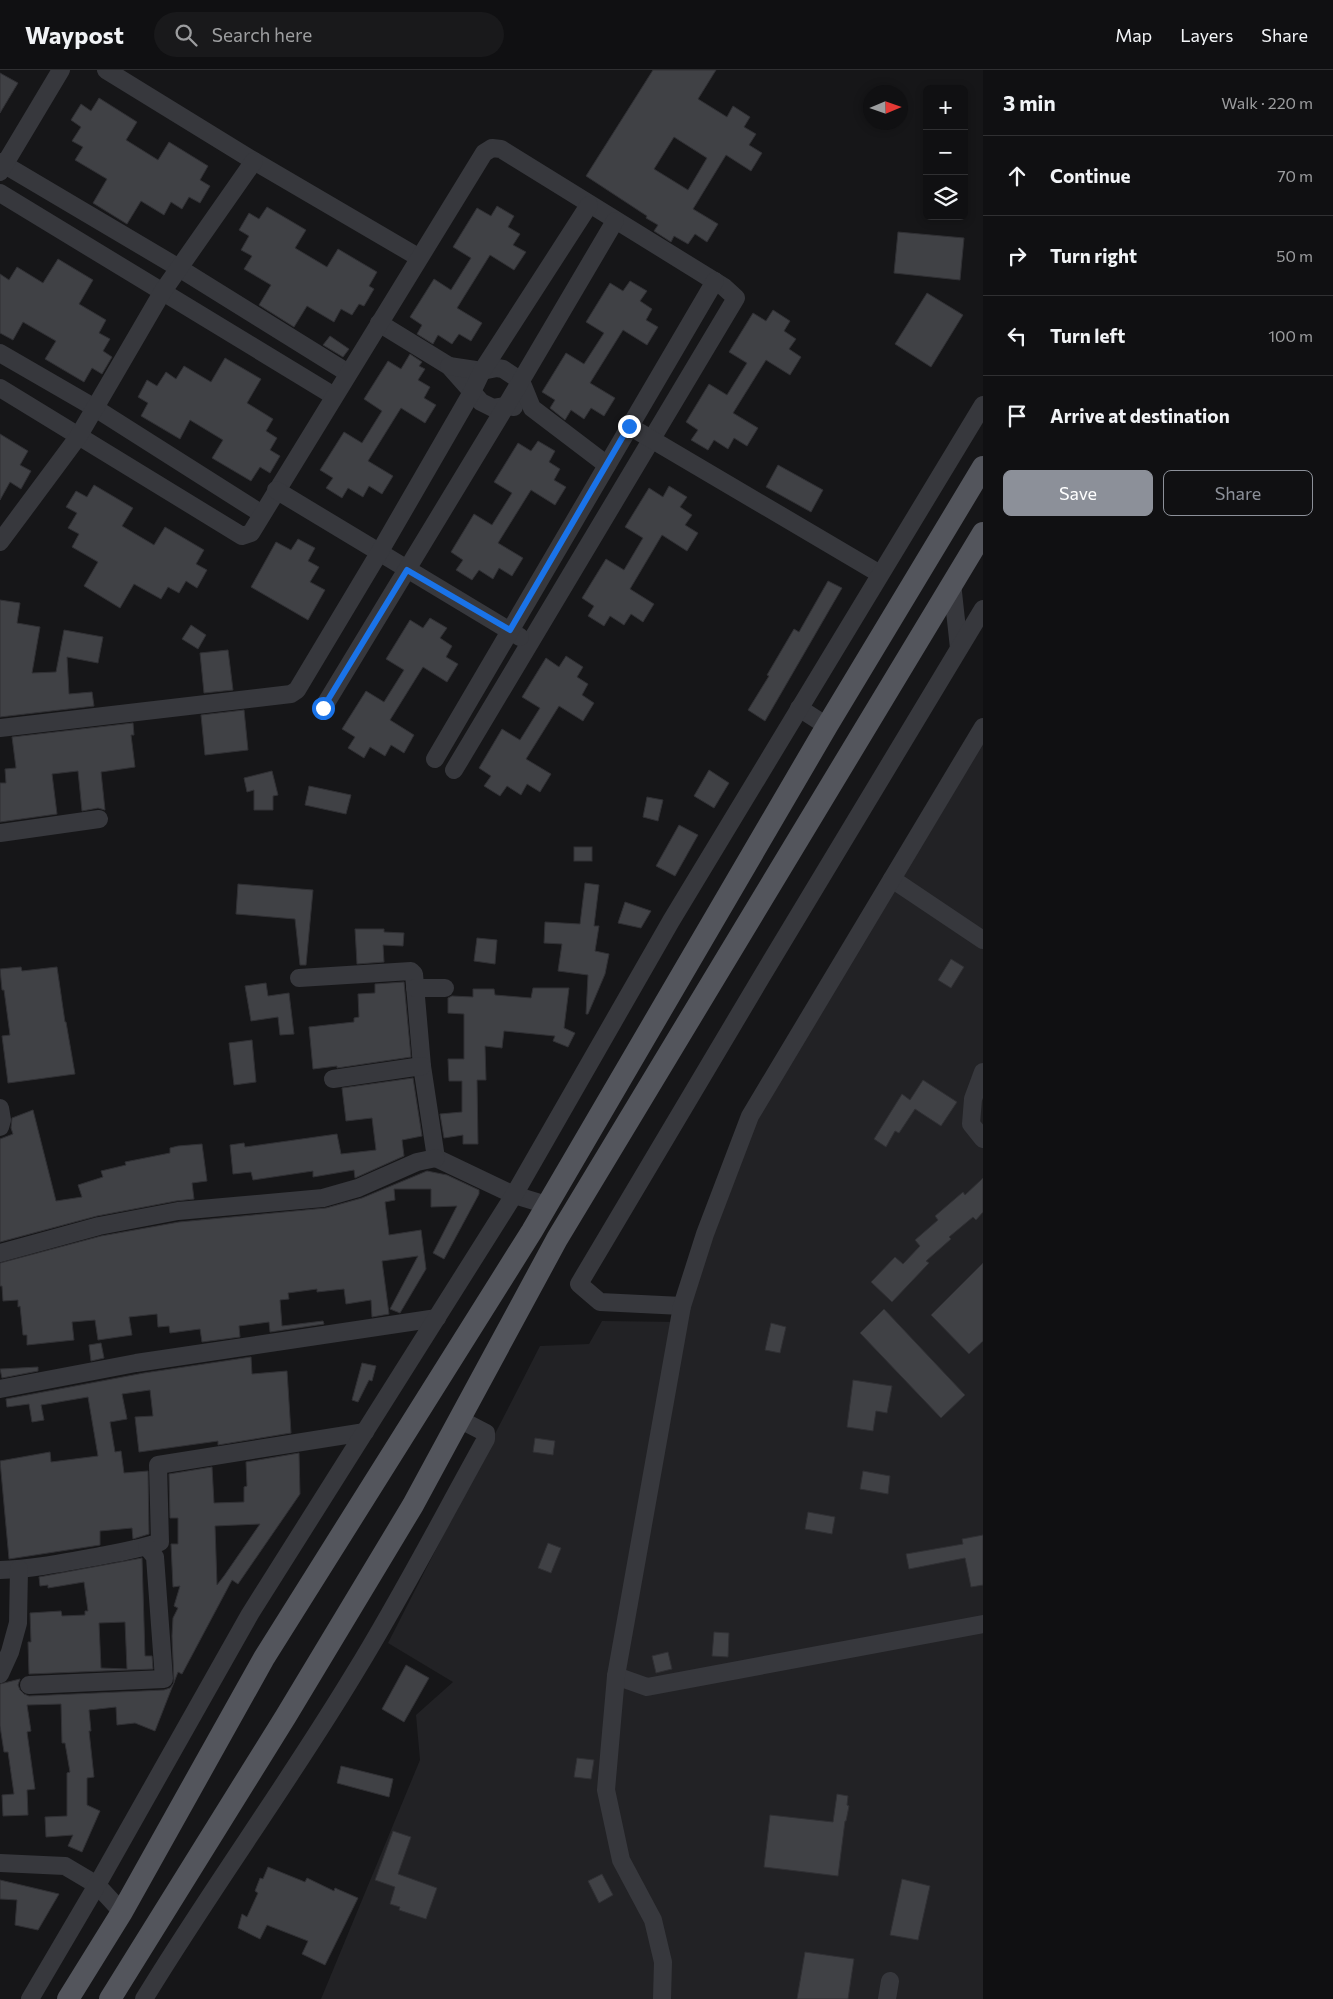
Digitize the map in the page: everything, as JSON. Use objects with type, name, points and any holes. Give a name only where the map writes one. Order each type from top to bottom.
[{"type":"main road","points":[[68,1999],[122,1912],[264,1658],[547,1205],[827,726],[983,467]]},
{"type":"main road","points":[[110,1999],[292,1708],[413,1505],[562,1231],[983,533]]},
{"type":"street","points":[[61,70],[2,166],[179,268],[348,373]]},
{"type":"street","points":[[106,70],[254,161],[418,257]]},
{"type":"street","points":[[0,388],[242,536],[251,533],[418,257],[484,153],[492,148],[501,150],[715,281],[736,298],[454,770]]},
{"type":"street","points":[[0,542],[78,437],[163,291],[254,161]]},
{"type":"street","points":[[0,193],[334,396]]},
{"type":"street","points":[[0,728],[291,694],[297,690],[379,553],[472,392],[482,371],[589,205]]},
{"type":"street","points":[[323,708],[521,381],[615,221]]},
{"type":"street","points":[[435,759],[715,281]]},
{"type":"street","points":[[379,323],[448,366],[481,402],[493,408],[506,406],[532,408]]},
{"type":"street","points":[[0,353],[95,408],[262,514]]},
{"type":"street","points":[[448,366],[482,371],[503,369],[521,381],[532,408],[607,465]]},
{"type":"street","points":[[30,1999],[97,1885],[250,1614],[514,1195],[666,929],[983,405]]},
{"type":"street","points":[[629,426],[880,574]]},
{"type":"street","points":[[276,490],[530,643]]},
{"type":"street","points":[[952,583],[959,648]]},
{"type":"street","points":[[682,1306],[600,1302],[579,1284],[983,609]]},
{"type":"street","points":[[799,708],[827,726]]},
{"type":"street","points":[[662,1999],[663,1962],[653,1920],[621,1860],[606,1790],[616,1676],[682,1306],[705,1234],[750,1116],[983,727]]},
{"type":"street","points":[[0,833],[99,819]]},
{"type":"street","points":[[892,879],[983,940]]},
{"type":"street","points":[[299,978],[412,971],[414,974],[422,1066],[436,1158]]},
{"type":"street","points":[[415,988],[444,988]]},
{"type":"street","points":[[333,1079],[422,1066]]},
{"type":"street","points":[[983,1072],[973,1099],[971,1124],[983,1139]]},
{"type":"street","points":[[0,1108],[2,1120],[0,1127]]},
{"type":"street","points":[[0,1253],[99,1226],[178,1211],[323,1198],[358,1188],[417,1162],[436,1158],[514,1195],[547,1205]]},
{"type":"street","points":[[0,1389],[136,1363],[437,1318]]},
{"type":"street","points":[[144,1999],[355,1673],[486,1440],[486,1433],[459,1419]]},
{"type":"street","points":[[0,1570],[19,1569],[147,1547],[160,1542],[158,1465],[366,1432]]},
{"type":"street","points":[[29,1685],[164,1679],[155,1557],[147,1547]]},
{"type":"street","points":[[0,1674],[10,1652],[18,1623],[19,1569]]},
{"type":"street","points":[[616,1676],[647,1687],[983,1624]]},
{"type":"street","points":[[0,1863],[65,1866],[97,1885],[122,1912]]},
{"type":"street","points":[[888,1999],[890,1981]]},
{"type":"shaded area","points":[[983,727],[983,1999],[321,1999],[420,1760],[416,1715],[453,1682],[388,1643],[540,1346],[589,1344],[602,1321],[681,1322],[750,1116]]},
{"type":"building","points":[[653,70],[716,70],[698,99],[727,117],[733,106],[750,117],[744,127],[756,134],[749,145],[762,153],[751,171],[726,155],[693,209],[718,224],[707,242],[695,234],[688,244],[674,236],[671,242],[654,231],[658,225],[646,218],[647,216],[586,176]],"holes":[[[674,137],[707,158],[688,190],[654,169]]]},
{"type":"building","points":[[0,73],[18,83],[0,113]]},
{"type":"building","points":[[99,98],[137,122],[126,140],[158,160],[169,142],[208,166],[200,180],[210,186],[200,203],[189,197],[182,209],[171,202],[164,215],[141,201],[127,224],[93,203],[107,179],[75,160],[83,147],[72,141],[81,127],[71,120],[81,104],[91,111]]},
{"type":"building","points":[[497,206],[514,216],[508,227],[520,234],[513,245],[526,252],[514,270],[490,255],[457,308],[482,323],[471,341],[459,334],[452,344],[438,335],[433,344],[417,334],[422,325],[410,317],[434,279],[451,290],[471,258],[453,247],[477,208],[491,216]]},
{"type":"building","points":[[267,207],[306,230],[295,248],[327,267],[338,249],[377,272],[369,286],[374,289],[364,306],[359,304],[352,315],[341,309],[334,322],[307,306],[294,327],[259,305],[271,285],[244,269],[252,256],[241,250],[249,236],[239,230],[249,213],[259,219]]},
{"type":"building","points":[[898,232],[964,238],[960,280],[894,273]]},
{"type":"building","points":[[58,259],[93,280],[79,304],[106,320],[99,333],[110,339],[103,351],[112,357],[102,374],[92,368],[84,382],[45,359],[56,341],[23,322],[13,340],[0,333],[0,274],[9,280],[17,267],[43,283]]},
{"type":"building","points":[[630,281],[647,291],[640,301],[652,309],[646,320],[658,327],[647,345],[623,330],[590,383],[615,398],[604,416],[591,408],[584,419],[571,410],[565,420],[550,408],[555,400],[542,392],[566,353],[584,364],[604,333],[586,322],[610,283],[623,291]]},
{"type":"building","points":[[927,293],[963,315],[931,367],[895,344]]},
{"type":"building","points":[[773,310],[790,321],[784,331],[796,339],[789,349],[801,357],[790,375],[766,360],[733,413],[758,428],[747,446],[734,438],[728,449],[714,440],[708,450],[691,440],[698,430],[686,422],[709,384],[727,395],[747,363],[729,352],[753,313],[766,321]]},
{"type":"building","points":[[330,336],[349,349],[343,357],[323,345]]},
{"type":"building","points":[[410,354],[422,362],[419,366],[425,369],[418,380],[430,387],[424,398],[436,405],[425,423],[401,408],[368,461],[393,476],[382,494],[369,486],[363,497],[348,488],[342,498],[326,488],[333,478],[320,470],[344,432],[362,443],[382,411],[364,399],[388,361],[401,369]]},
{"type":"building","points":[[225,358],[261,379],[247,403],[273,419],[266,431],[277,438],[270,450],[280,456],[270,473],[260,467],[251,481],[212,458],[223,440],[190,420],[180,439],[141,416],[148,403],[138,397],[147,380],[157,386],[166,372],[176,379],[184,366],[211,382]]},
{"type":"building","points":[[0,434],[28,451],[20,465],[31,471],[21,489],[10,482],[0,500]]},
{"type":"building","points":[[538,441],[555,451],[549,462],[560,469],[554,480],[566,487],[555,505],[531,490],[498,543],[523,558],[512,576],[499,568],[493,579],[479,570],[472,580],[456,570],[463,560],[451,552],[474,514],[492,525],[512,493],[494,482],[518,443],[531,451]]},
{"type":"building","points":[[778,465],[823,490],[811,512],[766,487]]},
{"type":"building","points":[[94,485],[133,508],[122,526],[154,545],[165,527],[204,550],[196,564],[207,570],[197,588],[186,581],[179,593],[168,587],[161,599],[134,584],[120,608],[84,586],[98,562],[72,547],[79,534],[68,528],[77,513],[66,507],[76,491],[87,497]]},
{"type":"building","points":[[669,486],[687,497],[680,507],[692,515],[685,525],[698,533],[687,551],[662,535],[630,589],[654,604],[643,622],[631,614],[624,625],[610,616],[604,626],[588,616],[594,606],[582,598],[606,559],[624,570],[643,538],[625,527],[649,488],[663,497]]},
{"type":"building","points":[[298,539],[315,548],[308,561],[319,567],[310,582],[325,590],[308,620],[251,587],[276,542],[291,550]]},
{"type":"building","points":[[828,581],[842,588],[765,721],[748,710],[794,629],[799,632]]},
{"type":"building","points":[[0,600],[20,603],[17,623],[40,627],[32,673],[56,672],[64,630],[103,637],[98,663],[67,657],[69,694],[92,692],[94,706],[0,717]]},
{"type":"building","points":[[430,618],[447,628],[440,638],[452,646],[446,657],[458,664],[447,682],[423,667],[390,720],[414,735],[404,753],[391,745],[385,756],[370,747],[364,758],[348,748],[355,737],[342,729],[366,691],[384,702],[404,670],[386,659],[410,620],[423,628]]},
{"type":"building","points":[[191,625],[206,635],[198,649],[182,639]]},
{"type":"building","points":[[228,650],[233,690],[204,693],[200,653]]},
{"type":"building","points":[[566,656],[583,667],[577,677],[588,684],[582,695],[594,703],[583,721],[559,706],[526,759],[551,774],[540,792],[527,784],[521,795],[507,786],[500,796],[484,786],[491,776],[479,768],[502,729],[520,740],[540,708],[522,697],[546,658],[559,667]]},
{"type":"building","points":[[244,710],[248,750],[205,755],[201,715]]},
{"type":"building","points":[[133,723],[134,735],[131,735],[135,767],[101,772],[105,810],[98,808],[82,811],[78,771],[52,774],[57,814],[0,822],[0,783],[6,783],[5,769],[16,768],[12,737]]},
{"type":"building","points":[[709,770],[729,783],[714,808],[694,796]]},
{"type":"building","points":[[272,771],[278,795],[273,796],[273,810],[254,810],[254,790],[247,792],[244,778]]},
{"type":"building","points":[[309,786],[351,795],[346,814],[305,805]]},
{"type":"building","points":[[647,797],[663,800],[658,821],[643,817]]},
{"type":"building","points":[[679,825],[698,835],[675,876],[656,866]]},
{"type":"building","points":[[574,847],[592,847],[592,861],[574,861]]},
{"type":"building","points":[[585,883],[599,885],[594,926],[599,926],[595,951],[609,954],[605,974],[588,1014],[586,1014],[588,975],[558,971],[562,944],[544,943],[545,922],[580,924]]},
{"type":"building","points":[[238,884],[313,890],[306,965],[300,965],[295,919],[236,914]]},
{"type":"building","points":[[625,902],[651,911],[641,928],[618,923]]},
{"type":"building","points":[[355,929],[384,929],[384,932],[404,933],[403,946],[383,945],[384,962],[357,964]]},
{"type":"building","points":[[477,938],[497,940],[495,964],[474,961]]},
{"type":"building","points":[[951,959],[964,967],[951,988],[938,980]]},
{"type":"building","points":[[21,967],[22,971],[57,967],[75,1074],[8,1083],[2,1036],[10,1035],[0,969]]},
{"type":"building","points":[[404,982],[411,1057],[337,1068],[337,1066],[313,1069],[309,1027],[354,1022],[354,1018],[359,1017],[358,994],[375,993],[375,984]]},
{"type":"building","points":[[266,983],[268,996],[289,993],[294,1034],[280,1035],[278,1017],[251,1021],[245,986]]},
{"type":"building","points":[[533,988],[569,988],[564,1028],[575,1033],[568,1047],[553,1041],[555,1036],[504,1031],[502,1048],[485,1046],[486,1080],[477,1080],[478,1144],[463,1144],[463,1135],[444,1138],[440,1114],[462,1112],[462,1081],[449,1081],[448,1059],[464,1059],[464,1014],[448,1013],[448,998],[452,996],[473,997],[473,989],[494,989],[495,995],[531,998]]},
{"type":"building","points":[[252,1040],[256,1082],[234,1085],[229,1043]]},
{"type":"building","points":[[413,1078],[422,1136],[402,1140],[404,1156],[355,1178],[354,1170],[313,1177],[313,1171],[253,1180],[251,1172],[233,1174],[230,1145],[244,1143],[245,1147],[337,1134],[341,1154],[376,1150],[372,1118],[346,1121],[342,1088]]},
{"type":"building","points":[[923,1080],[957,1102],[941,1126],[915,1109],[899,1133],[895,1131],[886,1147],[874,1139],[902,1094],[910,1100]]},
{"type":"building","points":[[33,1110],[56,1201],[82,1197],[78,1185],[103,1177],[101,1171],[126,1165],[125,1162],[170,1153],[170,1148],[178,1146],[202,1144],[207,1181],[192,1183],[194,1199],[97,1216],[0,1242],[0,1139],[13,1134],[11,1128],[12,1118]]},
{"type":"building","points":[[427,1171],[447,1175],[479,1190],[479,1194],[444,1259],[433,1253],[457,1206],[431,1207],[431,1189],[394,1189],[395,1200],[385,1202],[389,1235],[421,1230],[426,1269],[400,1313],[390,1309],[418,1256],[382,1261],[389,1314],[372,1317],[371,1300],[346,1304],[344,1289],[317,1292],[317,1289],[288,1293],[289,1299],[280,1300],[282,1326],[323,1321],[324,1324],[270,1332],[269,1322],[239,1326],[240,1337],[202,1342],[200,1329],[170,1333],[169,1326],[158,1327],[157,1314],[129,1317],[132,1335],[98,1340],[95,1320],[72,1322],[74,1340],[27,1345],[27,1335],[23,1335],[18,1300],[3,1301],[2,1286],[0,1286],[0,1263],[101,1236],[179,1222],[326,1208],[362,1198]]},
{"type":"building","points":[[983,1178],[983,1212],[976,1220],[973,1217],[949,1237],[951,1239],[926,1261],[929,1263],[892,1302],[871,1282],[895,1257],[903,1264],[920,1246],[915,1240],[938,1220],[935,1216],[963,1192],[965,1195]]},
{"type":"building","points":[[983,1263],[983,1341],[969,1354],[931,1315]]},
{"type":"building","points":[[884,1309],[965,1395],[941,1418],[860,1333]]},
{"type":"building","points":[[771,1323],[786,1327],[780,1353],[765,1350]]},
{"type":"building","points":[[101,1343],[104,1358],[91,1361],[89,1345]]},
{"type":"building","points":[[251,1357],[252,1374],[287,1371],[291,1433],[218,1445],[218,1441],[139,1452],[135,1417],[153,1416],[150,1390],[122,1394],[127,1419],[110,1422],[115,1452],[121,1451],[124,1473],[148,1471],[149,1534],[133,1539],[132,1528],[100,1531],[100,1545],[9,1559],[0,1461],[50,1452],[51,1462],[98,1456],[88,1397],[41,1405],[44,1420],[32,1422],[29,1404],[7,1407],[6,1399],[144,1373]]},
{"type":"building","points":[[362,1363],[376,1366],[372,1381],[369,1380],[358,1402],[352,1400]]},
{"type":"building","points":[[38,1367],[38,1371],[2,1378],[0,1369]]},
{"type":"building","points":[[853,1380],[892,1386],[887,1413],[876,1411],[873,1431],[847,1427]]},
{"type":"building","points":[[535,1438],[555,1441],[553,1455],[533,1452]]},
{"type":"building","points":[[299,1453],[300,1494],[238,1584],[232,1580],[182,1674],[178,1672],[174,1682],[173,1618],[178,1608],[174,1606],[180,1586],[173,1587],[171,1544],[178,1544],[178,1518],[170,1518],[169,1474],[212,1467],[214,1503],[244,1502],[244,1487],[247,1486],[246,1462]],"holes":[[[260,1524],[217,1585],[215,1526]]]},
{"type":"building","points":[[863,1471],[890,1476],[888,1494],[860,1489]]},
{"type":"building","points":[[808,1512],[835,1517],[832,1534],[805,1529]]},
{"type":"building","points":[[983,1535],[983,1585],[971,1587],[965,1558],[909,1569],[906,1554],[963,1544],[962,1539]]},
{"type":"building","points":[[548,1543],[561,1548],[551,1573],[538,1568]]},
{"type":"building","points":[[142,1558],[145,1656],[152,1656],[153,1669],[29,1674],[28,1642],[31,1642],[30,1613],[61,1611],[62,1616],[85,1615],[85,1611],[88,1611],[84,1582],[48,1588],[48,1585],[40,1586],[39,1577]],"holes":[[[125,1622],[127,1669],[101,1668],[99,1623]]]},
{"type":"building","points":[[714,1632],[729,1633],[728,1657],[712,1656]]},
{"type":"building","points":[[668,1652],[672,1669],[656,1673],[652,1656]]},
{"type":"building","points":[[406,1665],[429,1678],[404,1722],[382,1709]]},
{"type":"building","points":[[20,1679],[18,1685],[20,1690],[29,1696],[164,1690],[170,1688],[173,1684],[155,1731],[135,1723],[117,1725],[116,1707],[89,1710],[91,1731],[89,1731],[94,1777],[87,1778],[87,1805],[100,1811],[82,1852],[68,1846],[73,1835],[46,1837],[45,1817],[67,1816],[67,1773],[70,1772],[65,1743],[62,1743],[61,1704],[27,1705],[31,1731],[27,1732],[35,1789],[27,1790],[28,1815],[3,1816],[2,1795],[14,1794],[8,1752],[4,1752],[0,1726],[0,1684]]},
{"type":"building","points":[[577,1758],[594,1760],[591,1779],[574,1777]]},
{"type":"building","points":[[341,1766],[393,1779],[389,1797],[337,1783]]},
{"type":"building","points":[[837,1794],[848,1796],[847,1805],[849,1806],[845,1821],[838,1876],[764,1867],[770,1815],[833,1822]]},
{"type":"building","points":[[393,1831],[411,1837],[398,1874],[437,1888],[426,1919],[399,1910],[400,1907],[390,1904],[395,1887],[375,1880]]},
{"type":"building","points":[[268,1867],[305,1882],[307,1878],[334,1891],[335,1888],[358,1898],[325,1965],[302,1954],[308,1941],[267,1925],[260,1939],[238,1928],[242,1914],[247,1917],[258,1893],[255,1891],[260,1878],[263,1879]]},
{"type":"building","points":[[602,1874],[613,1895],[599,1903],[588,1881]]},
{"type":"building","points":[[902,1879],[930,1886],[918,1940],[890,1935]]},
{"type":"building","points":[[0,1880],[59,1894],[38,1930],[15,1925],[17,1900],[0,1899]]},
{"type":"building","points":[[805,1952],[854,1959],[848,1999],[797,1999]]},
{"type":"route","points":[[323,708],[407,570],[510,630],[629,426]]}]
